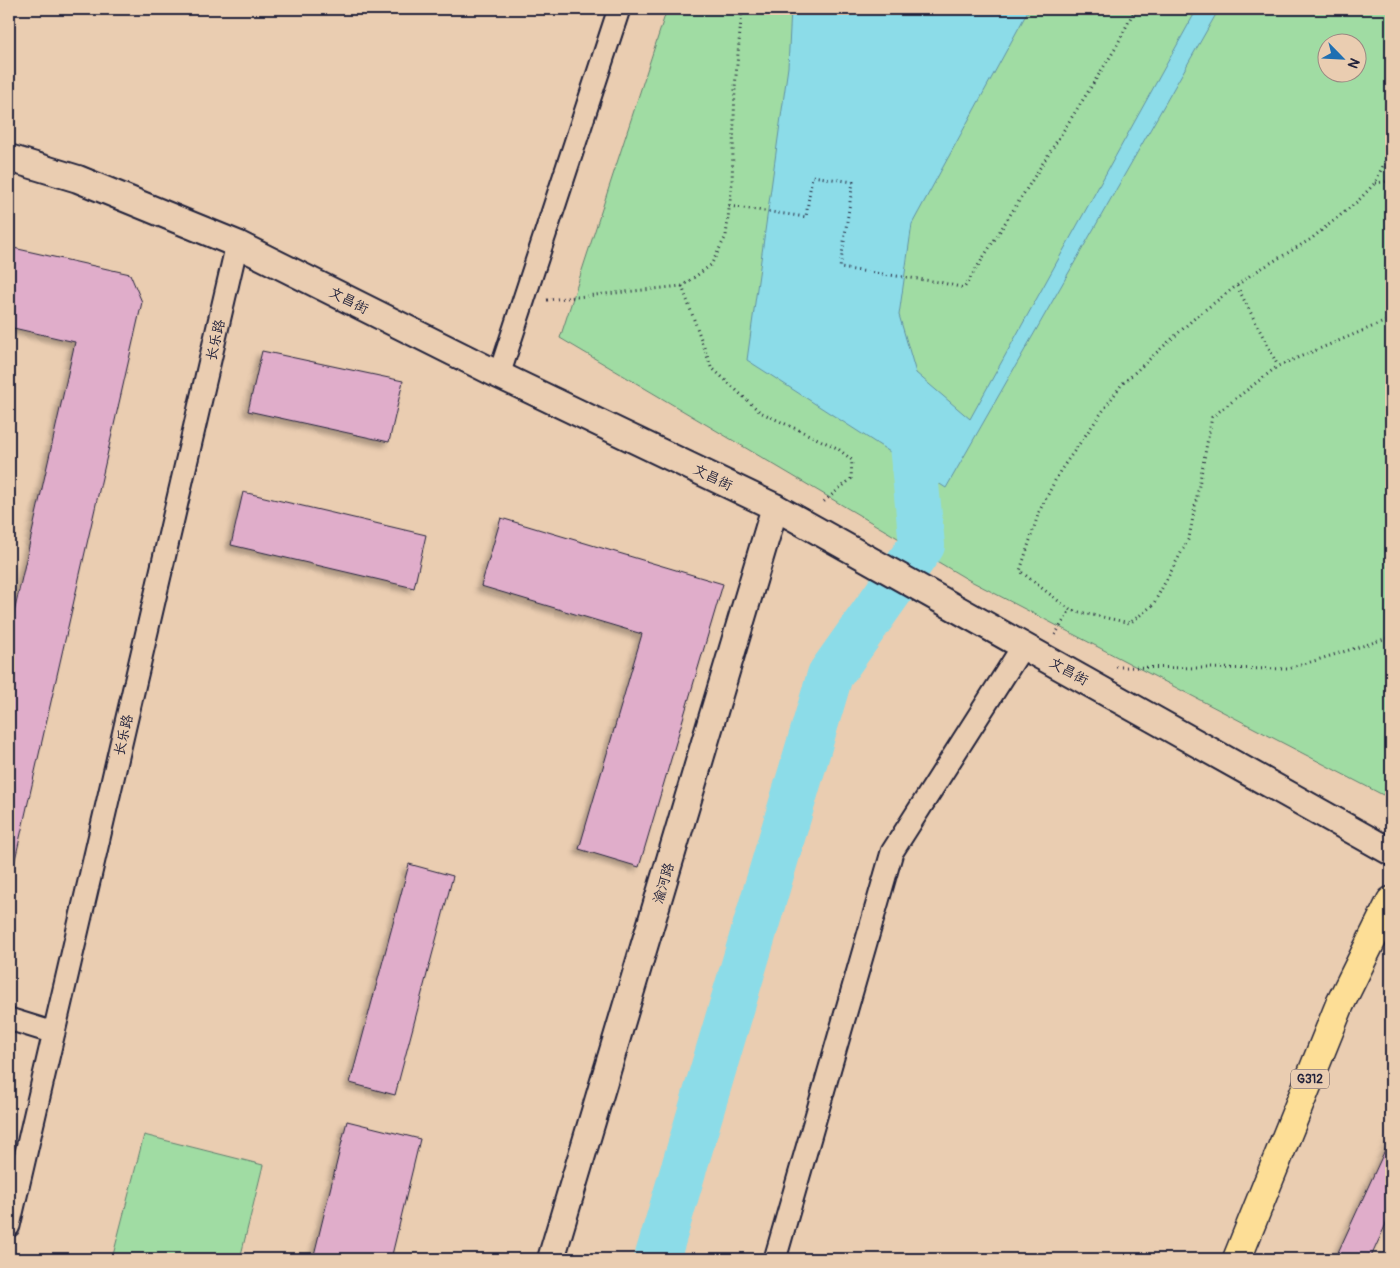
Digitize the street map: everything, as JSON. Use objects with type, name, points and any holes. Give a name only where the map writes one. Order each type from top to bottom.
[{"type":"highway","name":"G312","points":[[1236,1259],[1340,1004],[1391,901]]},
{"type":"street","points":[[499,375],[619,9]]},
{"type":"street","name":"文昌街","points":[[9,158],[78,178],[237,244],[499,375],[775,507],[1391,852]]},
{"type":"street","name":"长乐路","points":[[9,1226],[237,244]]},
{"type":"street","name":"渝河路","points":[[551,1259],[775,507]]},
{"type":"street","points":[[776,1259],[892,852],[1023,646]]},
{"type":"street","points":[[9,1019],[54,1033]]},
{"type":"path","points":[[523,303],[682,286],[711,265],[726,236],[742,9]]},
{"type":"path","points":[[729,206],[806,217],[812,176],[853,182],[840,268],[914,278],[964,288],[1115,49],[1134,9]]},
{"type":"path","points":[[1391,148],[1376,183],[1358,202],[1311,239],[1237,286],[1197,316],[1122,384],[1060,471],[1039,512],[1020,571],[1070,610],[1130,623],[1153,605],[1189,538],[1212,417],[1278,366],[1391,319]]},
{"type":"path","points":[[1376,183],[1391,181]]},
{"type":"path","points":[[682,286],[711,367],[760,412],[837,448],[852,460],[852,479],[808,525]]},
{"type":"path","points":[[1237,286],[1278,366]]},
{"type":"path","points":[[1111,667],[1288,669],[1391,637]]},
{"type":"green space","points":[[667,9],[1391,9],[1391,781],[1383,795],[967,579],[560,338]]},
{"type":"green space","points":[[144,1135],[263,1165],[240,1259],[112,1259]]},
{"type":"water","points":[[791,9],[1029,9],[912,224],[899,315],[916,373],[970,419],[1197,9],[1219,9],[946,488],[747,360],[788,67]]},
{"type":"building","points":[[9,247],[130,274],[142,302],[9,886],[9,635],[75,342],[9,327]]},
{"type":"building","points":[[262,351],[403,381],[389,442],[248,411]]},
{"type":"building","points":[[243,492],[426,535],[414,588],[231,545]]},
{"type":"building","points":[[501,518],[723,584],[639,867],[579,849],[642,634],[481,586]]},
{"type":"building","points":[[409,864],[453,876],[395,1095],[350,1083]]},
{"type":"building","points":[[347,1121],[420,1139],[391,1259],[313,1259]]},
{"type":"building","points":[[1391,1137],[1391,1213],[1370,1259],[1335,1259]]},
{"type":"waterway","points":[[657,1259],[830,675],[922,545],[909,415],[902,407]]}]
